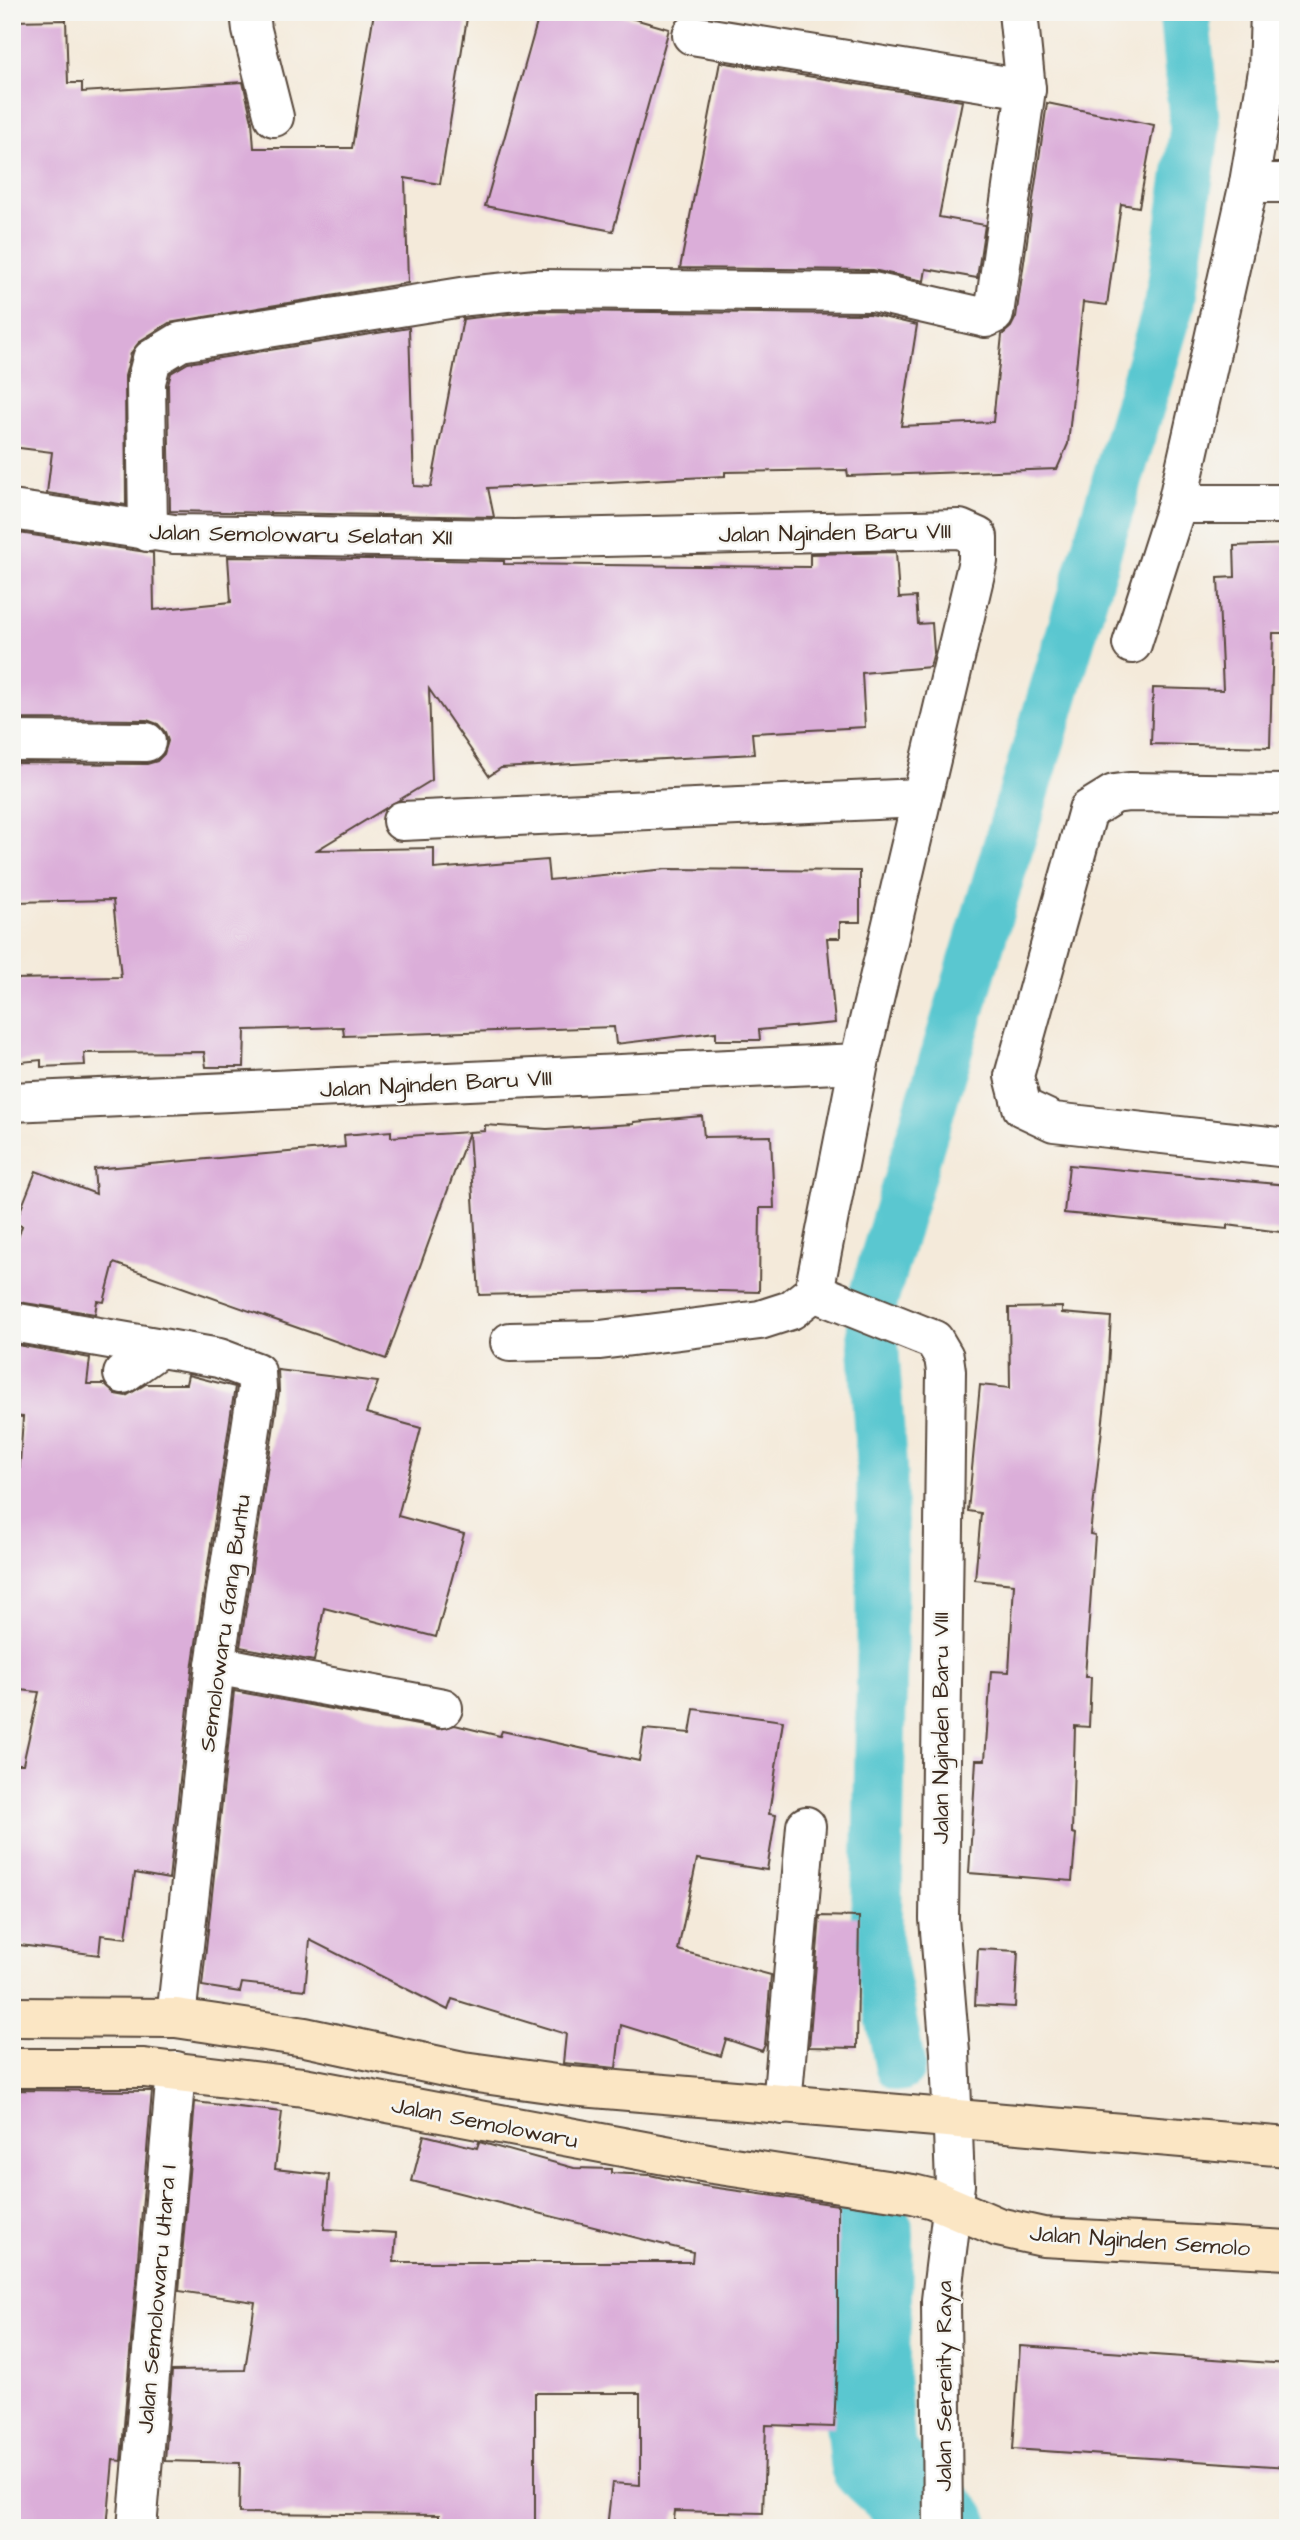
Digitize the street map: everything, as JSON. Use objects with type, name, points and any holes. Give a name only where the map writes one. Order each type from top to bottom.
[{"type":"main road","name":"Jalan Semolowaru","points":[[12,2017],[176,2018],[305,2037],[476,2073],[570,2086],[847,2111],[948,2156],[913,2194],[576,2140],[303,2087],[144,2068],[12,2068]]},
{"type":"main road","points":[[948,2156],[1288,2147]]},
{"type":"main road","name":"Jalan Nginden Semolo","points":[[948,2156],[998,2227],[1043,2237],[1288,2250]]},
{"type":"street","points":[[250,12],[274,117]]},
{"type":"street","points":[[148,532],[146,382],[152,359],[180,342],[468,296],[536,289],[873,292],[986,318],[994,314],[1026,89],[1018,12]]},
{"type":"street","points":[[1132,644],[1177,504],[1249,183],[1268,71],[1270,12]]},
{"type":"street","points":[[692,34],[1026,89]]},
{"type":"street","points":[[1249,183],[1288,183]]},
{"type":"street","points":[[1177,504],[1288,504]]},
{"type":"street","name":"Jalan Semolowaru Selatan XII","points":[[12,510],[148,532],[506,539]]},
{"type":"street","name":"Jalan Nginden Baru VIII","points":[[506,539],[960,529],[978,537],[978,561],[859,1063],[814,1292],[934,1340],[944,1357],[946,1371],[939,1919],[948,2156]]},
{"type":"street","points":[[12,741],[146,742]]},
{"type":"street","points":[[1288,794],[1129,792],[1114,794],[1088,810],[1014,1076],[1022,1107],[1054,1122],[1288,1148]]},
{"type":"street","points":[[402,821],[920,798]]},
{"type":"street","name":"Jalan Nginden Baru VIII","points":[[12,1102],[859,1063]]},
{"type":"street","points":[[510,1342],[600,1340],[760,1320],[791,1310],[814,1292]]},
{"type":"street","points":[[12,1321],[158,1349]]},
{"type":"street","points":[[123,1374],[158,1349]]},
{"type":"street","name":"Semolowaru Gang Buntu","points":[[158,1349],[219,1358],[256,1372],[257,1389],[215,1665],[176,2018]]},
{"type":"street","points":[[215,1665],[443,1708]]},
{"type":"street","points":[[782,2105],[806,1826]]},
{"type":"street","name":"Jalan Semolowaru Utara I","points":[[137,2528],[176,2071]]},
{"type":"street","name":"Jalan Serenity Raya","points":[[943,2528],[941,2300],[948,2156]]},
{"type":"building","points":[[374,12],[468,12],[440,184],[405,178],[408,283],[169,323],[140,341],[131,353],[125,376],[126,505],[47,493],[52,452],[12,447],[12,21],[66,20],[68,83],[82,83],[82,92],[243,82],[252,121],[254,148],[352,148]]},
{"type":"building","points":[[540,12],[610,12],[669,29],[613,231],[485,206]]},
{"type":"building","points":[[720,62],[962,101],[939,217],[985,225],[977,278],[926,269],[924,281],[873,270],[680,268]]},
{"type":"building","points":[[1047,103],[1154,125],[1139,207],[1121,204],[1107,305],[1083,302],[1068,444],[1057,469],[848,476],[847,470],[725,472],[725,476],[488,488],[494,517],[170,511],[168,385],[171,373],[188,363],[409,328],[414,486],[431,487],[463,319],[471,318],[537,311],[870,314],[917,325],[901,426],[993,422],[1002,335],[1011,327],[1016,317]]},
{"type":"building","points":[[12,532],[153,553],[154,610],[231,602],[228,557],[504,561],[504,564],[810,567],[810,554],[896,552],[899,598],[916,597],[918,624],[932,623],[934,652],[930,667],[862,673],[865,727],[752,733],[754,754],[501,768],[489,776],[429,689],[432,780],[317,850],[434,848],[434,869],[547,860],[549,880],[668,869],[860,871],[860,922],[840,922],[840,938],[827,938],[835,1023],[759,1030],[760,1040],[716,1040],[716,1032],[616,1044],[614,1027],[344,1036],[343,1027],[245,1030],[244,1067],[206,1067],[204,1052],[84,1053],[85,1065],[41,1067],[41,1060],[12,1063],[12,979],[121,977],[113,900],[12,902],[12,763],[147,764],[157,761],[164,754],[168,741],[158,724],[147,720],[12,719]]},
{"type":"building","points":[[1288,544],[1288,633],[1273,633],[1270,747],[1151,744],[1153,688],[1223,690],[1218,578],[1235,577],[1234,546]]},
{"type":"building","points":[[702,1116],[704,1137],[771,1136],[774,1208],[760,1208],[759,1292],[679,1290],[479,1295],[469,1132],[485,1131],[485,1125],[547,1129],[634,1124]]},
{"type":"building","points":[[391,1131],[391,1137],[469,1132],[386,1359],[114,1263],[104,1302],[97,1301],[95,1314],[12,1301],[12,1256],[22,1226],[15,1224],[36,1171],[96,1194],[94,1169],[345,1147],[344,1135]]},
{"type":"building","points":[[1069,1165],[1288,1185],[1288,1233],[1227,1225],[1227,1229],[1064,1213]]},
{"type":"building","points":[[1062,1307],[1062,1313],[1111,1317],[1107,1385],[1090,1534],[1095,1535],[1085,1677],[1091,1677],[1089,1727],[1075,1726],[1072,1833],[1076,1834],[1072,1881],[969,1873],[976,1760],[985,1760],[991,1671],[1009,1672],[1014,1584],[975,1580],[981,1513],[968,1511],[980,1385],[1010,1388],[1009,1308]]},
{"type":"building","points":[[12,1344],[90,1358],[87,1384],[104,1384],[115,1394],[126,1396],[146,1384],[186,1384],[188,1375],[235,1387],[193,1663],[169,1879],[135,1873],[126,1938],[101,1935],[99,1955],[12,1944],[12,1764],[23,1764],[39,1692],[12,1689],[12,1589],[23,1417],[12,1416]]},
{"type":"building","points":[[278,1370],[378,1382],[366,1413],[421,1428],[398,1516],[464,1534],[436,1637],[324,1608],[314,1661],[240,1647],[279,1392]]},
{"type":"building","points":[[234,1691],[439,1729],[455,1725],[500,1736],[502,1731],[639,1761],[644,1729],[690,1733],[694,1709],[783,1721],[769,1814],[776,1815],[767,1870],[697,1859],[678,1950],[771,1975],[765,2045],[762,2051],[726,2039],[721,2056],[621,2025],[616,2068],[563,2063],[566,2034],[452,1999],[448,2010],[310,1940],[305,1990],[242,1983],[240,1992],[202,1986]]},
{"type":"building","points":[[820,1916],[859,1917],[857,2048],[809,2047]]},
{"type":"building","points":[[978,1949],[1018,1951],[1015,2007],[975,2005]]},
{"type":"building","points":[[12,2090],[152,2091],[121,2461],[113,2460],[107,2528],[12,2528]]},
{"type":"building","points":[[195,2102],[282,2112],[275,2169],[329,2175],[324,2229],[396,2233],[394,2262],[692,2262],[693,2252],[412,2181],[424,2135],[477,2148],[479,2142],[574,2168],[611,2169],[611,2173],[650,2175],[690,2184],[838,2205],[838,2345],[834,2427],[766,2425],[763,2513],[675,2511],[673,2528],[607,2528],[612,2483],[640,2485],[640,2393],[535,2393],[535,2528],[439,2528],[439,2515],[239,2513],[240,2463],[165,2461],[172,2371],[245,2370],[255,2302],[179,2291]]},
{"type":"building","points":[[1020,2346],[1288,2364],[1288,2467],[1013,2449]]},
{"type":"waterway","points":[[900,2066],[876,1937],[882,1660],[882,1477],[871,1306],[1170,303],[1195,128],[1184,12]]},
{"type":"waterway","points":[[870,2235],[865,2379],[873,2461],[946,2528]]}]
